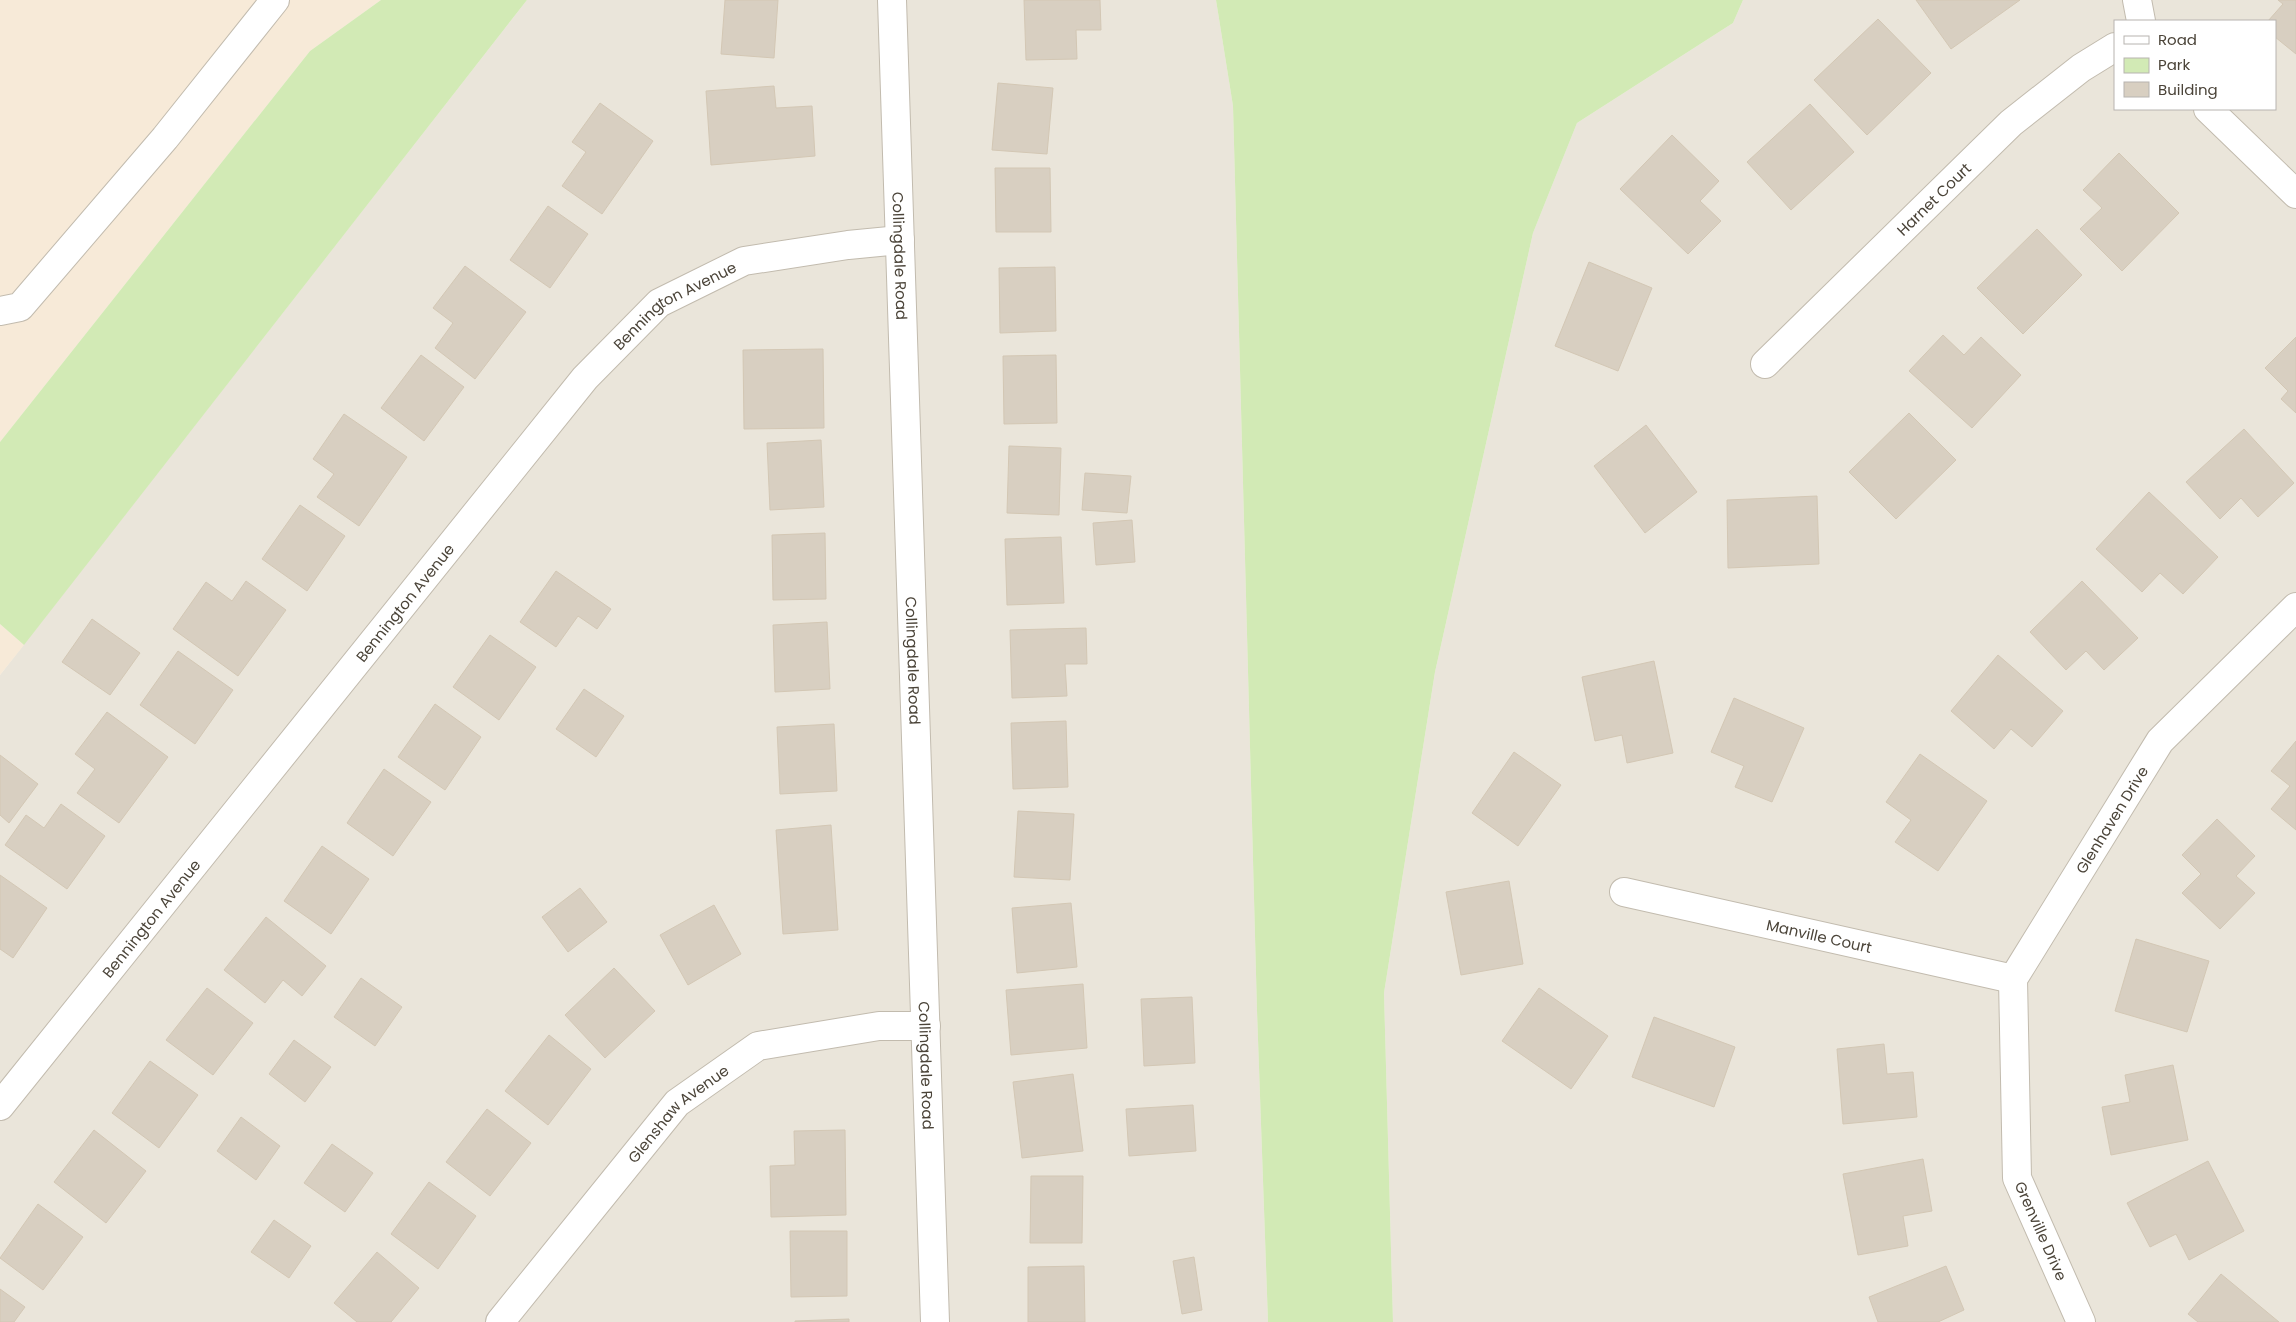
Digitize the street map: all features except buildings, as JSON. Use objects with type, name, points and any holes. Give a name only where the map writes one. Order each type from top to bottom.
[{"type":"street","points":[[0,311],[20,307],[165,138],[276,0]]},
{"type":"street","name":"Collingdale Road","points":[[892,0],[935,1322]]},
{"type":"street","points":[[2137,0],[2141,20]]},
{"type":"street","name":"Harnet Court","points":[[1765,364],[2011,123],[2081,68],[2114,48]]},
{"type":"street","points":[[2209,110],[2296,194]]},
{"type":"street","name":"Bennington Avenue","points":[[0,1106],[586,378],[659,303],[744,262],[848,245],[900,240]]},
{"type":"street","name":"Glenhaven Drive","points":[[2013,979],[2160,741],[2296,607]]},
{"type":"street","name":"Manville Court","points":[[1624,892],[2013,979]]},
{"type":"street","name":"Grenville Drive","points":[[2013,979],[2017,1178],[2081,1322]]},
{"type":"street","name":"Glenshaw Avenue","points":[[500,1322],[677,1103],[758,1046],[879,1026],[926,1026]]},
{"type":"shaded area","points":[[0,0],[381,0],[310,51],[0,442]]},
{"type":"shaded area","points":[[527,0],[1216,0],[1233,106],[1257,1011],[1268,1322],[0,1322],[0,675]]},
{"type":"shaded area","points":[[1743,0],[2296,0],[2296,1322],[1393,1322],[1384,993],[1435,672],[1533,233],[1577,123],[1733,23]]},
{"type":"shaded area","points":[[0,624],[24,645],[0,675]]},
{"type":"green space","points":[[381,0],[527,0],[24,645],[0,624],[0,442],[310,51]]},
{"type":"green space","points":[[1216,0],[1743,0],[1733,23],[1577,123],[1533,233],[1435,672],[1384,993],[1393,1322],[1268,1322],[1257,1011],[1233,106]]}]
